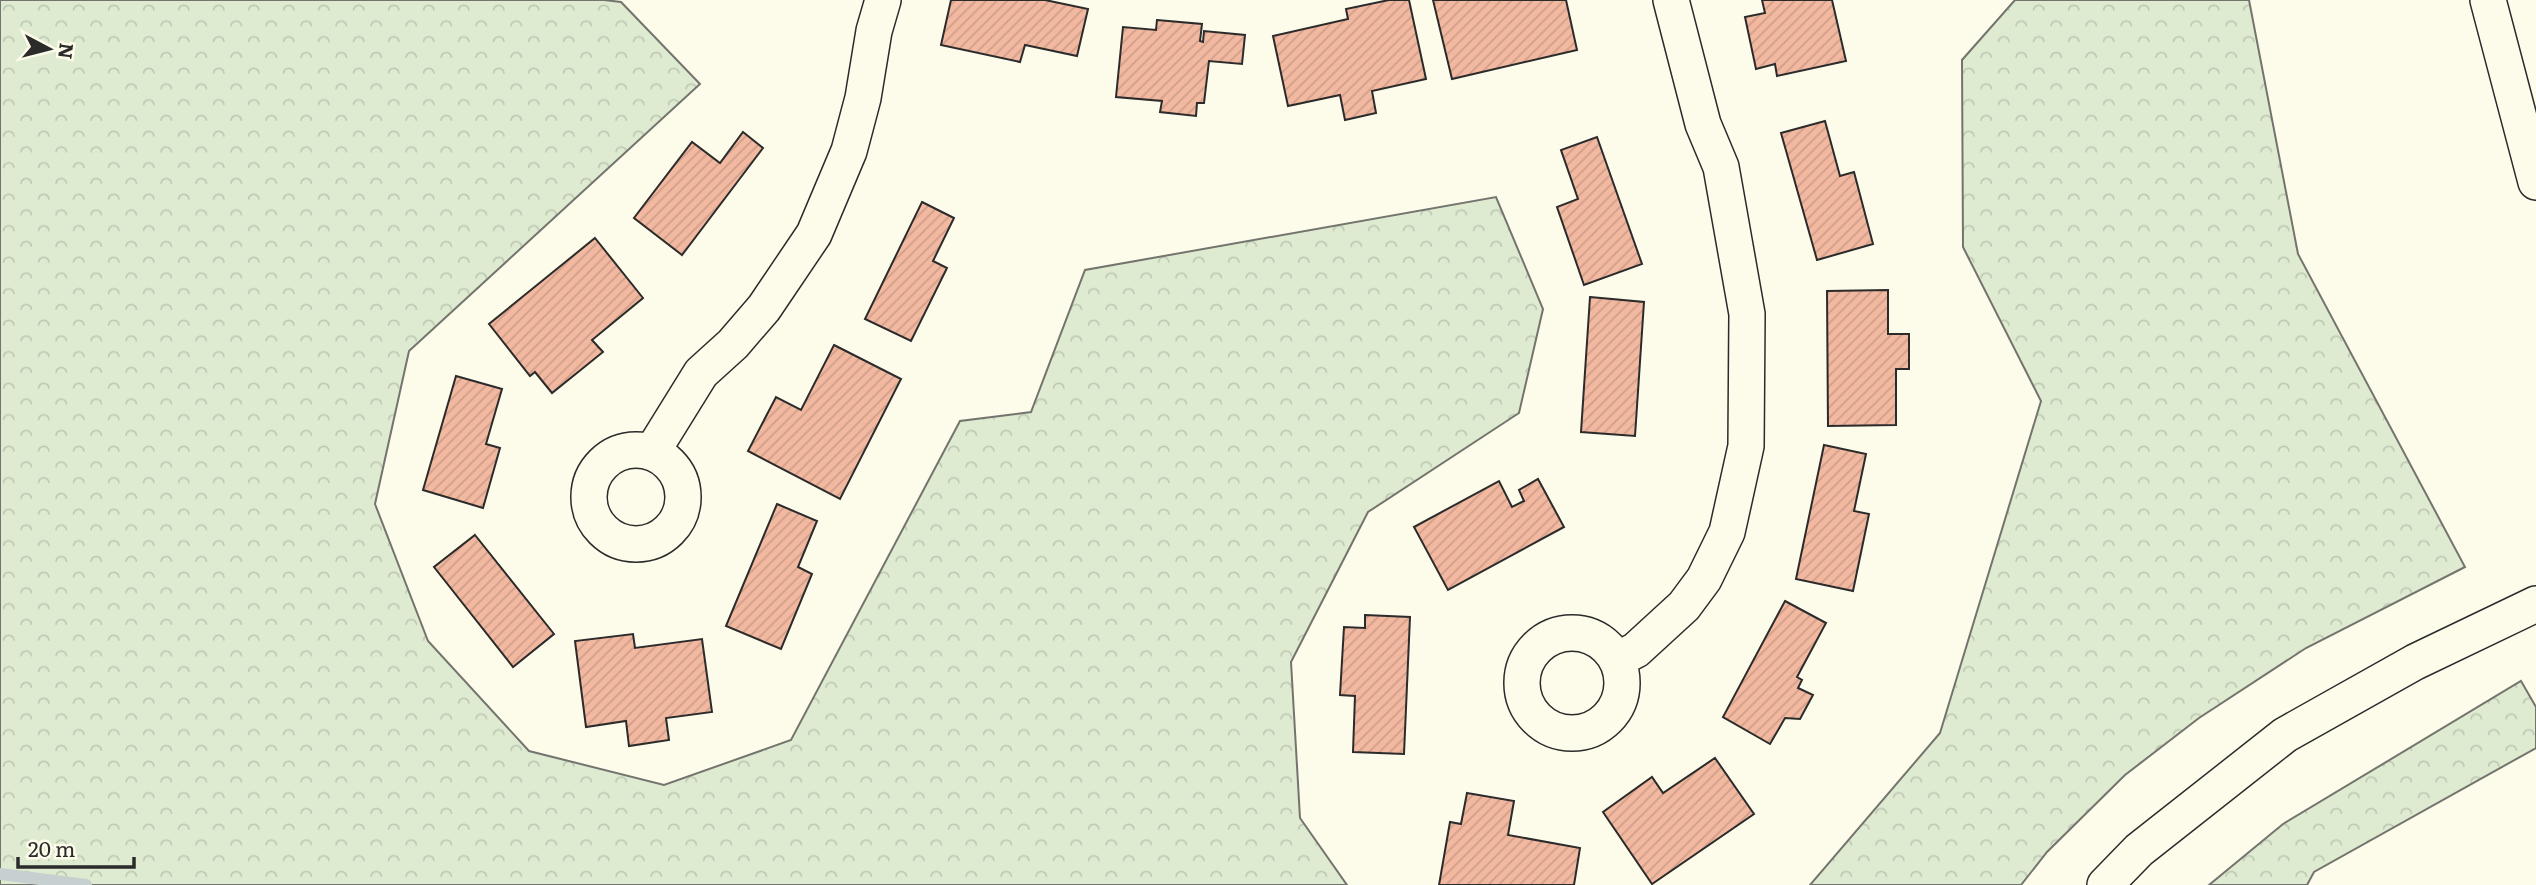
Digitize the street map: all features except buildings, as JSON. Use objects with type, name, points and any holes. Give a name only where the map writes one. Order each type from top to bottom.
[{"type":"street","points":[[652,452],[701,373],[733,344],[764,308],[814,234],[849,150],[863,99],[874,31],[883,0]]},
{"type":"street","points":[[1617,660],[1636,650],[1685,606],[1704,579],[1727,532],[1746,446],[1747,314],[1721,167],[1703,124],[1671,0]]},
{"type":"street","points":[[2488,0],[2536,182]]},
{"type":"street","points":[[2105,885],[2139,850],[2285,735],[2415,662],[2536,604]]},
{"type":"green space","points":[[0,0],[621,2],[700,84],[409,351],[375,504],[428,641],[529,751],[664,785],[791,740],[960,421],[1031,412],[1085,270],[1496,197],[1543,309],[1519,413],[1368,512],[1291,662],[1300,818],[1347,885],[0,885]]},
{"type":"green space","points":[[2015,0],[2249,0],[2298,254],[2465,567],[2306,648],[2199,718],[2125,775],[2047,852],[2021,885],[1810,885],[1940,733],[2041,401],[1963,247],[1962,60]]},
{"type":"green space","points":[[2521,681],[2536,707],[2536,748],[2314,872],[2307,885],[2209,885],[2283,824]]},
{"type":"waterway","points":[[0,874],[86,885]]}]
